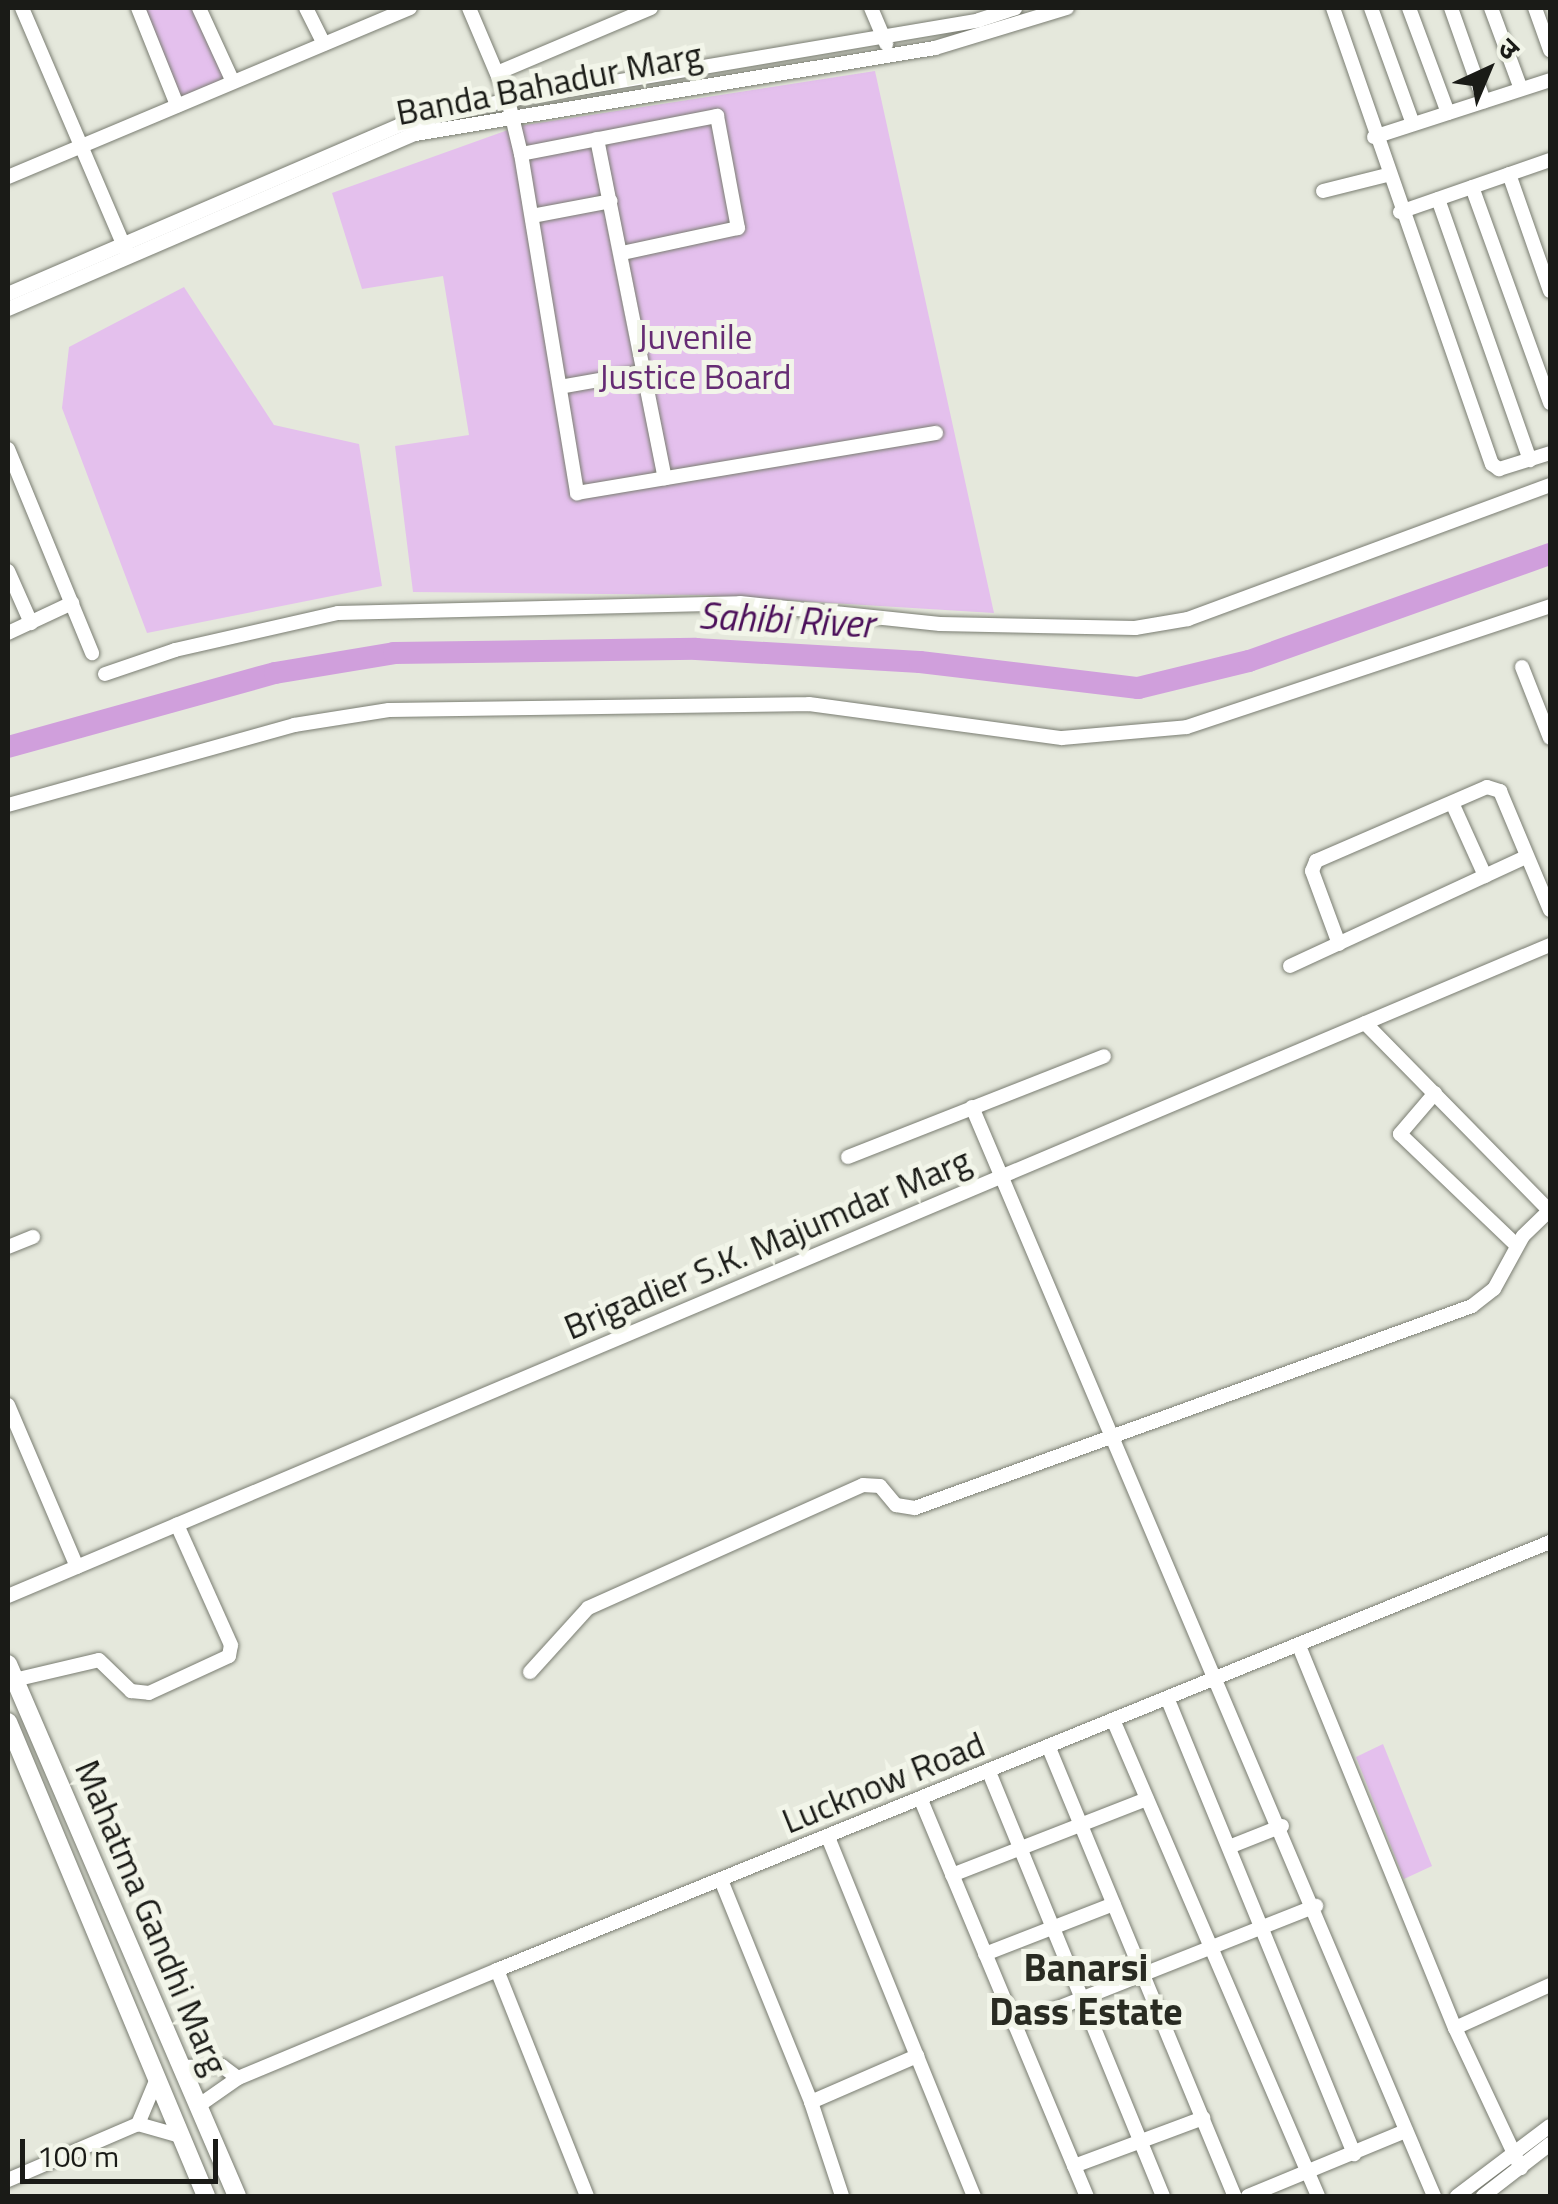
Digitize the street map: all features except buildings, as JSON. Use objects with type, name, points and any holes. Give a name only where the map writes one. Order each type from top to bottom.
[{"type":"main road","name":"Mahatma Gandhi Marg","points":[[10,1672],[238,2196]]},
{"type":"main road","name":"Mahatma Gandhi Marg","points":[[8,1722],[206,2196]]},
{"type":"main road","points":[[70,1872],[92,1863]]},
{"type":"street","points":[[22,8],[126,250]]},
{"type":"street","points":[[138,8],[178,106]]},
{"type":"street","points":[[198,8],[232,82]]},
{"type":"street","points":[[306,8],[324,44]]},
{"type":"street","points":[[364,8],[371,24]]},
{"type":"street","points":[[8,177],[410,8]]},
{"type":"street","points":[[469,8],[508,100],[521,154],[577,493],[936,433]]},
{"type":"street","points":[[497,73],[651,8]]},
{"type":"street","points":[[871,8],[888,55]]},
{"type":"street","name":"Banda Bahadur Marg","points":[[8,309],[370,136],[508,100],[884,36],[1015,8]]},
{"type":"street","name":"Banda Bahadur Marg","points":[[8,294],[398,140],[511,117],[982,37],[1067,8]]},
{"type":"street","points":[[1333,8],[1387,175],[1494,468],[1550,453]]},
{"type":"street","points":[[1371,8],[1414,124]]},
{"type":"street","points":[[1409,8],[1448,113]]},
{"type":"street","points":[[1451,8],[1484,101]]},
{"type":"street","points":[[1492,8],[1521,89]]},
{"type":"street","points":[[1535,8],[1550,50]]},
{"type":"street","points":[[977,14],[982,37]]},
{"type":"street","points":[[1374,137],[1550,80]]},
{"type":"street","points":[[521,154],[720,119],[738,228],[622,253]]},
{"type":"street","points":[[597,139],[664,478]]},
{"type":"street","points":[[1400,212],[1547,161],[1550,180]]},
{"type":"street","points":[[1509,174],[1550,291]]},
{"type":"street","points":[[1322,191],[1387,175]]},
{"type":"street","points":[[1472,187],[1547,381],[1550,403]]},
{"type":"street","points":[[1438,199],[1530,460]]},
{"type":"street","points":[[532,216],[610,201]]},
{"type":"street","points":[[560,387],[644,372]]},
{"type":"street","points":[[8,454],[92,653]]},
{"type":"street","points":[[105,674],[175,650],[338,614],[740,604],[940,624],[1134,628],[1188,619],[1550,485]]},
{"type":"street","points":[[8,571],[31,623]]},
{"type":"street","points":[[8,633],[72,603]]},
{"type":"street","points":[[8,805],[294,725],[389,710],[809,704],[1062,738],[1187,727],[1550,606]]},
{"type":"street","points":[[1522,666],[1550,738]]},
{"type":"street","points":[[1338,944],[1312,871],[1316,862],[1487,787],[1500,791],[1550,909]]},
{"type":"street","points":[[1453,805],[1485,876]]},
{"type":"street","points":[[1290,966],[1526,857]]},
{"type":"street","name":"Brigadier S.K. Majumdar Marg","points":[[8,1596],[1550,945]]},
{"type":"street","points":[[530,1672],[588,1608],[863,1485],[880,1486],[896,1505],[914,1508],[1472,1306],[1494,1288],[1517,1246],[1550,1210],[1365,1022]]},
{"type":"street","points":[[848,1157],[1104,1056]]},
{"type":"street","points":[[1434,1093],[1400,1134],[1517,1246]]},
{"type":"street","points":[[972,1108],[1220,1679],[1434,2196]]},
{"type":"street","points":[[8,1248],[33,1237]]},
{"type":"street","points":[[8,1405],[77,1566]]},
{"type":"street","points":[[10,1672],[99,1660],[131,1690],[149,1693],[230,1656],[231,1645],[177,1524]]},
{"type":"street","name":"Lucknow Road","points":[[198,2106],[238,2078],[1550,1542]]},
{"type":"street","points":[[1299,1646],[1456,2028],[1518,2161]]},
{"type":"street","points":[[1168,1700],[1354,2154]]},
{"type":"street","points":[[1114,1722],[1318,2196]]},
{"type":"street","points":[[1049,1748],[1235,2196]]},
{"type":"street","points":[[988,1772],[1163,2196]]},
{"type":"street","points":[[952,1875],[1147,1799]]},
{"type":"street","points":[[920,1800],[1086,2196]]},
{"type":"street","points":[[1228,1847],[1282,1826]]},
{"type":"street","points":[[828,1838],[974,2196]]},
{"type":"street","points":[[721,1880],[812,2102],[842,2196]]},
{"type":"street","points":[[985,1954],[1114,1904]]},
{"type":"street","points":[[1015,2024],[1316,1906]]},
{"type":"street","points":[[497,1970],[588,2196]]},
{"type":"street","points":[[1456,2028],[1550,1985]]},
{"type":"street","points":[[812,2102],[917,2056]]},
{"type":"street","points":[[180,2068],[203,2062],[238,2078]]},
{"type":"street","points":[[138,2124],[156,2081]]},
{"type":"street","points":[[1074,2166],[1203,2118]]},
{"type":"street","points":[[8,2180],[138,2124],[180,2136]]},
{"type":"street","points":[[1482,2196],[1550,2126]]},
{"type":"street","points":[[1248,2196],[1406,2131]]},
{"type":"street","points":[[1457,2196],[1550,2144]]},
{"type":"green space","points":[[141,8],[196,8],[230,81],[177,103]]},
{"type":"green space","name":"Juvenile Justice Board","points":[[875,71],[994,613],[700,595],[413,592],[395,446],[469,435],[443,276],[362,289],[332,193],[519,126]]},
{"type":"green space","points":[[184,287],[274,425],[359,444],[382,586],[147,633],[62,408],[69,347]]},
{"type":"green space","points":[[1383,1744],[1432,1866],[1404,1879],[1356,1757]]},
{"type":"waterway","name":"Sahibi River","points":[[8,747],[275,673],[394,653],[696,649],[920,662],[1138,688],[1249,661],[1550,554]]},
{"type":"district","name":"Banarsi Dass Estate","points":[[1086,1990]]}]
